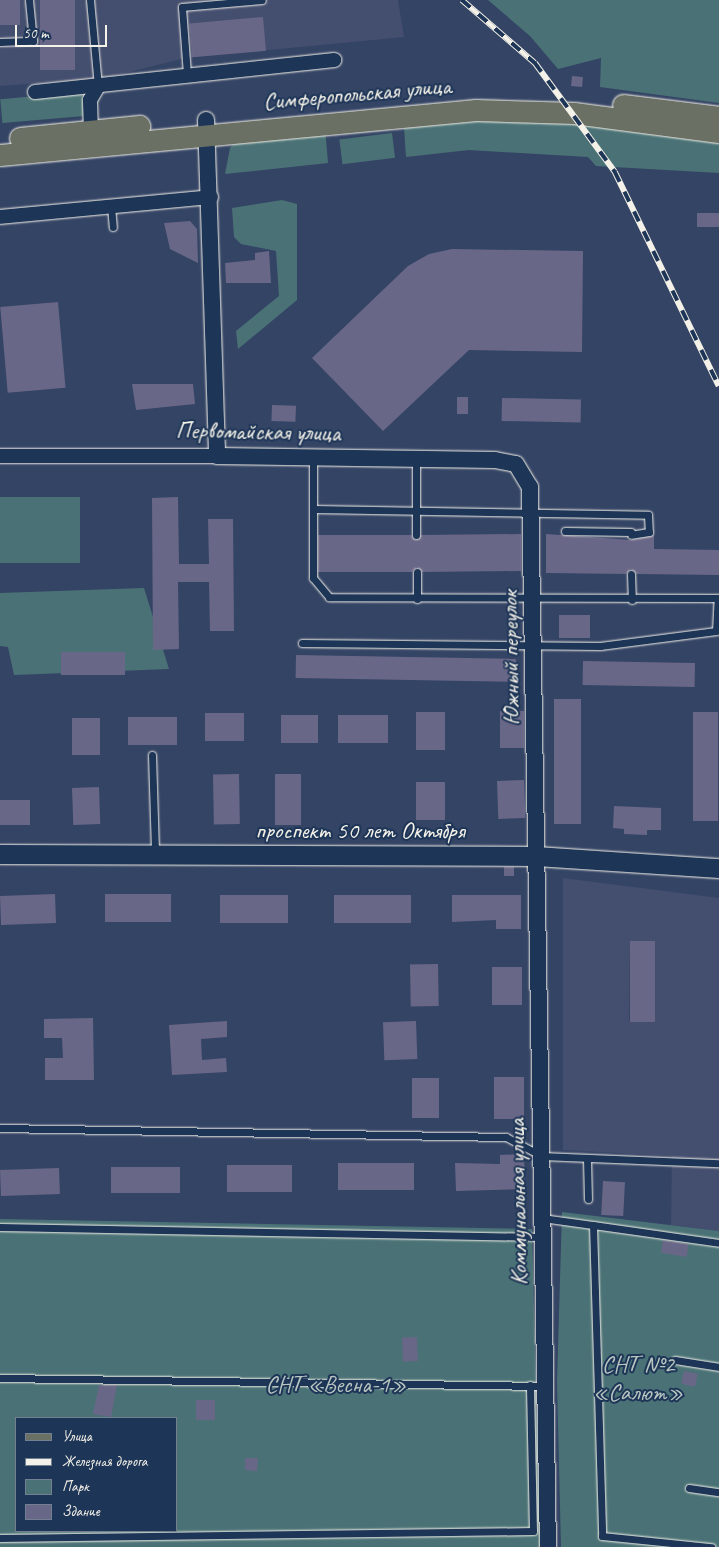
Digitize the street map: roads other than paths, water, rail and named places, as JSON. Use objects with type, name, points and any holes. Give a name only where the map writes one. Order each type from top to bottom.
[{"type":"main road","name":"Симферопольская улица","points":[[0,154],[207,127],[475,97],[537,96],[719,117]]},
{"type":"main road","name":"Симферопольская улица","points":[[0,140],[91,131],[207,127],[476,110],[574,113],[719,132]]},
{"type":"main road","name":"проспект 50 лет Октября","points":[[0,854],[536,856],[719,868]]},
{"type":"street","points":[[35,92],[187,74],[334,60]]},
{"type":"street","points":[[91,131],[90,100],[98,86]]},
{"type":"street","points":[[207,127],[211,197],[217,456]]},
{"type":"street","points":[[0,217],[211,197]]},
{"type":"street","name":"Первомайская улица","points":[[0,456],[313,456],[416,458],[516,464]]},
{"type":"street","name":"Южный переулок","points":[[516,464],[526,474],[533,514],[536,856]]},
{"type":"street","name":"Коммунальная улица","points":[[536,856],[542,1218],[537,1385],[548,1547]]},
{"type":"lane","points":[[0,42],[33,40],[30,0]]},
{"type":"lane","points":[[90,0],[98,86]]},
{"type":"lane","points":[[187,74],[182,7],[262,0]]},
{"type":"lane","points":[[111,206],[113,227]]},
{"type":"lane","points":[[302,643],[534,647],[600,646],[716,632],[718,598],[632,600],[534,597],[417,599],[330,597],[313,578],[313,456]]},
{"type":"lane","points":[[416,458],[416,535]]},
{"type":"lane","points":[[314,509],[648,515],[648,532],[564,531]]},
{"type":"lane","points":[[417,572],[417,599]]},
{"type":"lane","points":[[632,574],[632,600]]},
{"type":"lane","points":[[152,755],[155,856]]},
{"type":"lane","points":[[0,1128],[506,1137],[541,1156],[719,1163]]},
{"type":"lane","points":[[586,1159],[588,1199]]},
{"type":"lane","points":[[542,1218],[719,1243]]},
{"type":"lane","points":[[593,1225],[602,1536],[711,1547]]},
{"type":"lane","points":[[0,1227],[542,1237]]},
{"type":"lane","points":[[675,1360],[719,1367]]},
{"type":"lane","points":[[0,1378],[537,1385],[533,1531],[0,1538]]},
{"type":"lane","points":[[689,1488],[719,1492]]},
{"type":"railway","points":[[462,0],[535,63],[615,172],[719,386]]},
{"type":"park label","name":"СНТ №2 «Салют»","points":[[638,1379]]},
{"type":"park label","name":"СНТ «Весна-1»","points":[[336,1385]]}]
